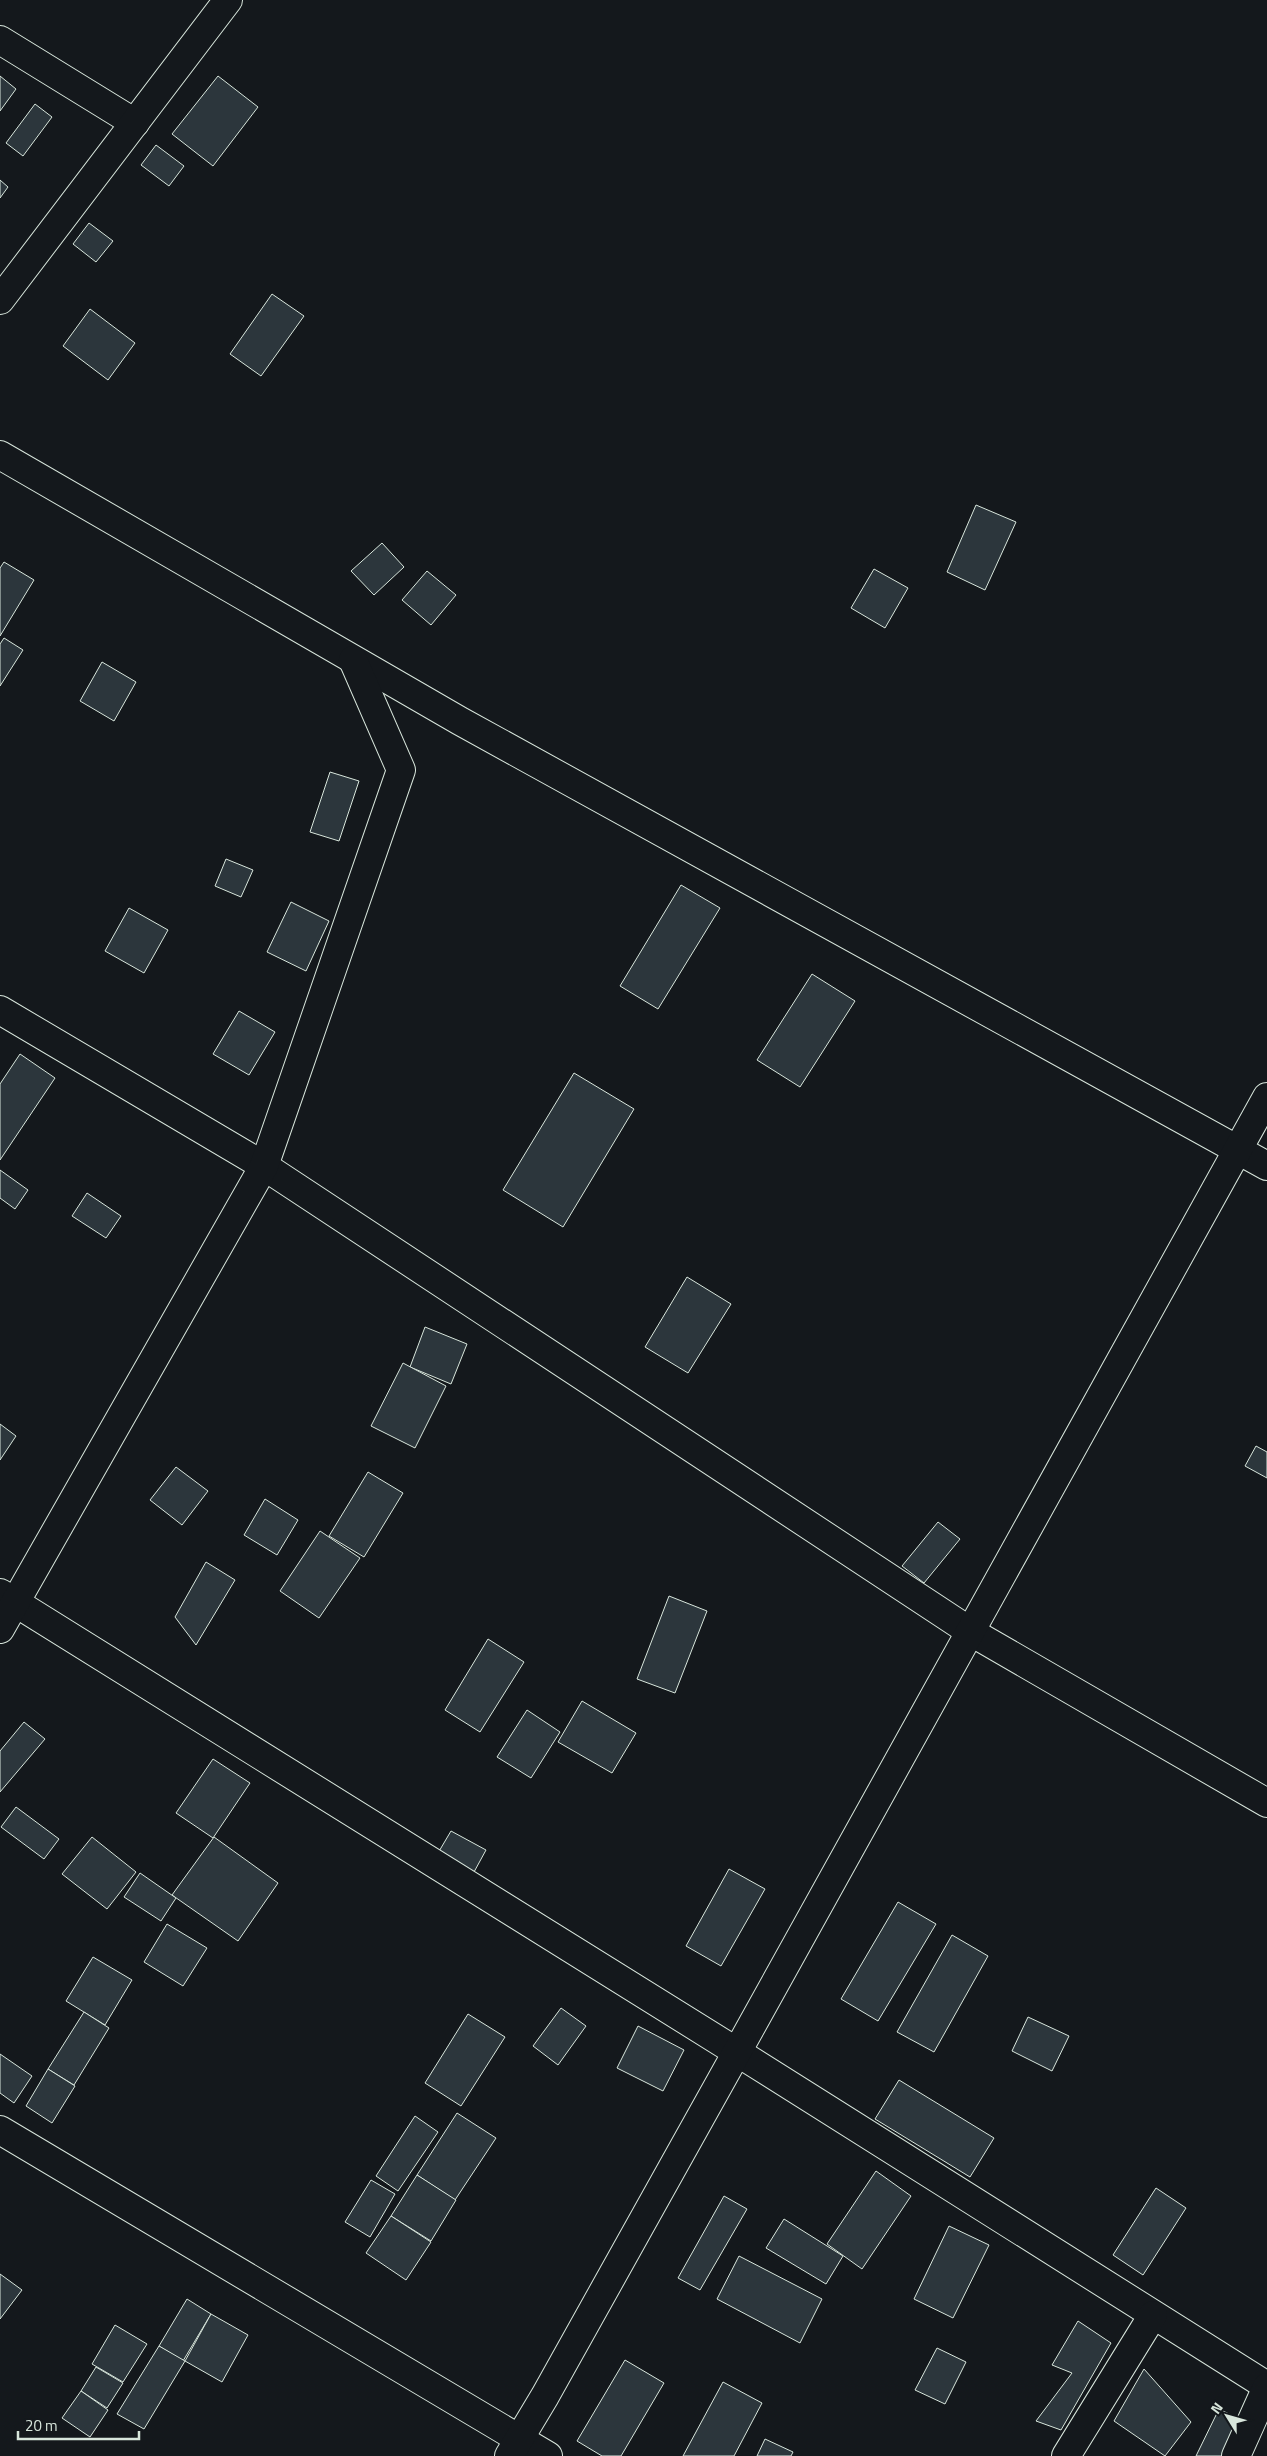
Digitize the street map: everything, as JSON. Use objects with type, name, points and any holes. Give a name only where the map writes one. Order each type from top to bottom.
[{"type":"street","points":[[0,300],[228,0]]},
{"type":"street","points":[[0,40],[135,123]]},
{"type":"street","points":[[0,455],[469,726],[1267,1166]]},
{"type":"street","points":[[0,1629],[8,1598],[264,1166],[401,770],[354,660]]},
{"type":"street","points":[[0,1010],[264,1166],[971,1632],[1267,1803]]},
{"type":"street","points":[[514,2448],[737,2052],[1267,1097]]},
{"type":"street","points":[[8,1598],[737,2052],[1267,2387],[1236,2456]]},
{"type":"street","points":[[0,2130],[514,2448],[548,2456]]},
{"type":"street","points":[[1066,2456],[1154,2315]]},
{"type":"building","points":[[0,76],[16,89],[0,111]]},
{"type":"building","points":[[218,76],[258,107],[213,166],[172,134]]},
{"type":"building","points":[[35,104],[52,117],[23,156],[6,143]]},
{"type":"building","points":[[156,145],[184,166],[169,186],[141,165]]},
{"type":"building","points":[[0,180],[8,187],[0,198]]},
{"type":"building","points":[[89,223],[113,241],[96,262],[73,244]]},
{"type":"building","points":[[272,294],[304,316],[261,376],[230,354]]},
{"type":"building","points":[[90,309],[135,343],[108,380],[63,346]]},
{"type":"building","points":[[976,505],[1016,522],[985,590],[947,572]]},
{"type":"building","points":[[382,543],[404,567],[374,595],[351,571]]},
{"type":"building","points":[[4,562],[34,580],[0,636],[0,568]]},
{"type":"building","points":[[874,569],[908,588],[885,628],[851,608]]},
{"type":"building","points":[[427,571],[456,595],[431,625],[402,600]]},
{"type":"building","points":[[4,638],[23,650],[0,686],[0,644]]},
{"type":"building","points":[[102,662],[136,682],[114,721],[80,701]]},
{"type":"building","points":[[330,772],[359,781],[339,841],[310,832]]},
{"type":"building","points":[[226,859],[253,870],[241,897],[215,886]]},
{"type":"building","points":[[681,885],[720,908],[658,1009],[620,986]]},
{"type":"building","points":[[291,902],[329,921],[306,971],[267,952]]},
{"type":"building","points":[[129,908],[168,930],[144,973],[105,951]]},
{"type":"building","points":[[812,974],[855,1001],[800,1087],[757,1060]]},
{"type":"building","points":[[239,1011],[275,1032],[249,1075],[213,1054]]},
{"type":"building","points":[[20,1054],[55,1078],[0,1160],[0,1084]]},
{"type":"building","points":[[574,1073],[634,1109],[563,1227],[503,1190]]},
{"type":"building","points":[[0,1170],[28,1190],[15,1209],[0,1198]]},
{"type":"building","points":[[87,1193],[121,1216],[106,1238],[72,1216]]},
{"type":"building","points":[[687,1277],[731,1304],[688,1373],[645,1347]]},
{"type":"building","points":[[425,1327],[467,1344],[451,1384],[410,1367]]},
{"type":"building","points":[[403,1363],[446,1386],[415,1448],[371,1426]]},
{"type":"building","points":[[0,1424],[16,1436],[0,1460]]},
{"type":"building","points":[[1256,1446],[1267,1452],[1267,1478],[1245,1466]]},
{"type":"building","points":[[176,1467],[208,1491],[182,1525],[150,1500]]},
{"type":"building","points":[[368,1472],[403,1493],[364,1557],[329,1536]]},
{"type":"building","points":[[265,1499],[298,1520],[277,1555],[244,1535]]},
{"type":"building","points":[[938,1522],[960,1539],[924,1583],[902,1566]]},
{"type":"building","points":[[320,1531],[360,1558],[319,1618],[280,1591]]},
{"type":"building","points":[[206,1562],[235,1580],[196,1645],[175,1617]]},
{"type":"building","points":[[669,1596],[707,1611],[675,1693],[637,1679]]},
{"type":"building","points":[[488,1639],[524,1662],[480,1732],[445,1710]]},
{"type":"building","points":[[582,1701],[636,1733],[612,1773],[558,1742]]},
{"type":"building","points":[[527,1710],[560,1732],[531,1778],[497,1757]]},
{"type":"building","points":[[24,1722],[45,1739],[0,1792],[0,1751]]},
{"type":"building","points":[[213,1759],[250,1783],[213,1838],[176,1813]]},
{"type":"building","points":[[16,1807],[59,1839],[44,1859],[1,1827]]},
{"type":"building","points":[[451,1831],[486,1850],[474,1872],[438,1853]]},
{"type":"building","points":[[92,1837],[136,1872],[107,1909],[62,1874]]},
{"type":"building","points":[[214,1837],[278,1883],[238,1941],[172,1895]]},
{"type":"building","points":[[729,1869],[765,1889],[721,1966],[686,1946]]},
{"type":"building","points":[[140,1873],[176,1898],[161,1921],[124,1897]]},
{"type":"building","points":[[898,1902],[936,1924],[878,2021],[841,1999]]},
{"type":"building","points":[[167,1924],[207,1948],[183,1986],[144,1962]]},
{"type":"building","points":[[952,1935],[988,1956],[934,2052],[897,2032]]},
{"type":"building","points":[[93,1957],[132,1980],[105,2025],[66,2001]]},
{"type":"building","points":[[561,2008],[586,2026],[558,2065],[533,2046]]},
{"type":"building","points":[[84,2012],[109,2028],[74,2085],[48,2069]]},
{"type":"building","points":[[468,2014],[505,2037],[461,2106],[425,2083]]},
{"type":"building","points":[[1028,2017],[1069,2036],[1052,2071],[1012,2051]]},
{"type":"building","points":[[638,2026],[684,2050],[663,2091],[617,2068]]},
{"type":"building","points":[[0,2054],[32,2076],[14,2103],[0,2093]]},
{"type":"building","points":[[48,2069],[75,2086],[52,2123],[26,2106]]},
{"type":"building","points":[[899,2080],[994,2138],[970,2177],[875,2119]]},
{"type":"building","points":[[457,2113],[496,2138],[455,2200],[417,2175]]},
{"type":"building","points":[[415,2116],[438,2132],[398,2191],[376,2176]]},
{"type":"building","points":[[876,2171],[911,2196],[862,2269],[827,2244]]},
{"type":"building","points":[[417,2175],[456,2200],[431,2241],[391,2216]]},
{"type":"building","points":[[371,2180],[395,2194],[370,2237],[345,2222]]},
{"type":"building","points":[[1156,2188],[1186,2208],[1143,2275],[1113,2255]]},
{"type":"building","points":[[724,2196],[747,2209],[700,2290],[678,2278]]},
{"type":"building","points":[[391,2216],[431,2242],[406,2280],[366,2253]]},
{"type":"building","points":[[784,2219],[843,2256],[826,2284],[766,2248]]},
{"type":"building","points":[[949,2226],[989,2245],[953,2318],[914,2299]]},
{"type":"building","points":[[739,2256],[822,2299],[800,2343],[717,2299]]},
{"type":"building","points":[[0,2274],[22,2290],[0,2319]]},
{"type":"building","points":[[187,2299],[211,2314],[183,2361],[159,2346]]},
{"type":"building","points":[[211,2314],[248,2335],[222,2382],[185,2361]]},
{"type":"building","points":[[1078,2321],[1111,2343],[1061,2430],[1036,2421],[1072,2373],[1052,2365]]},
{"type":"building","points":[[115,2325],[147,2344],[123,2382],[92,2364]]},
{"type":"building","points":[[159,2346],[185,2361],[144,2429],[117,2414]]},
{"type":"building","points":[[937,2348],[966,2362],[945,2404],[915,2390]]},
{"type":"building","points":[[625,2360],[664,2383],[621,2456],[602,2456],[577,2441]]},
{"type":"building","points":[[96,2367],[123,2383],[107,2408],[81,2391]]},
{"type":"building","points":[[1144,2369],[1191,2422],[1165,2456],[1114,2421]]},
{"type":"building","points":[[723,2382],[762,2403],[734,2456],[683,2456]]},
{"type":"building","points":[[81,2391],[108,2410],[90,2437],[62,2418]]},
{"type":"building","points":[[1219,2409],[1243,2421],[1226,2456],[1196,2456]]},
{"type":"building","points":[[765,2439],[793,2452],[791,2456],[757,2456]]}]
